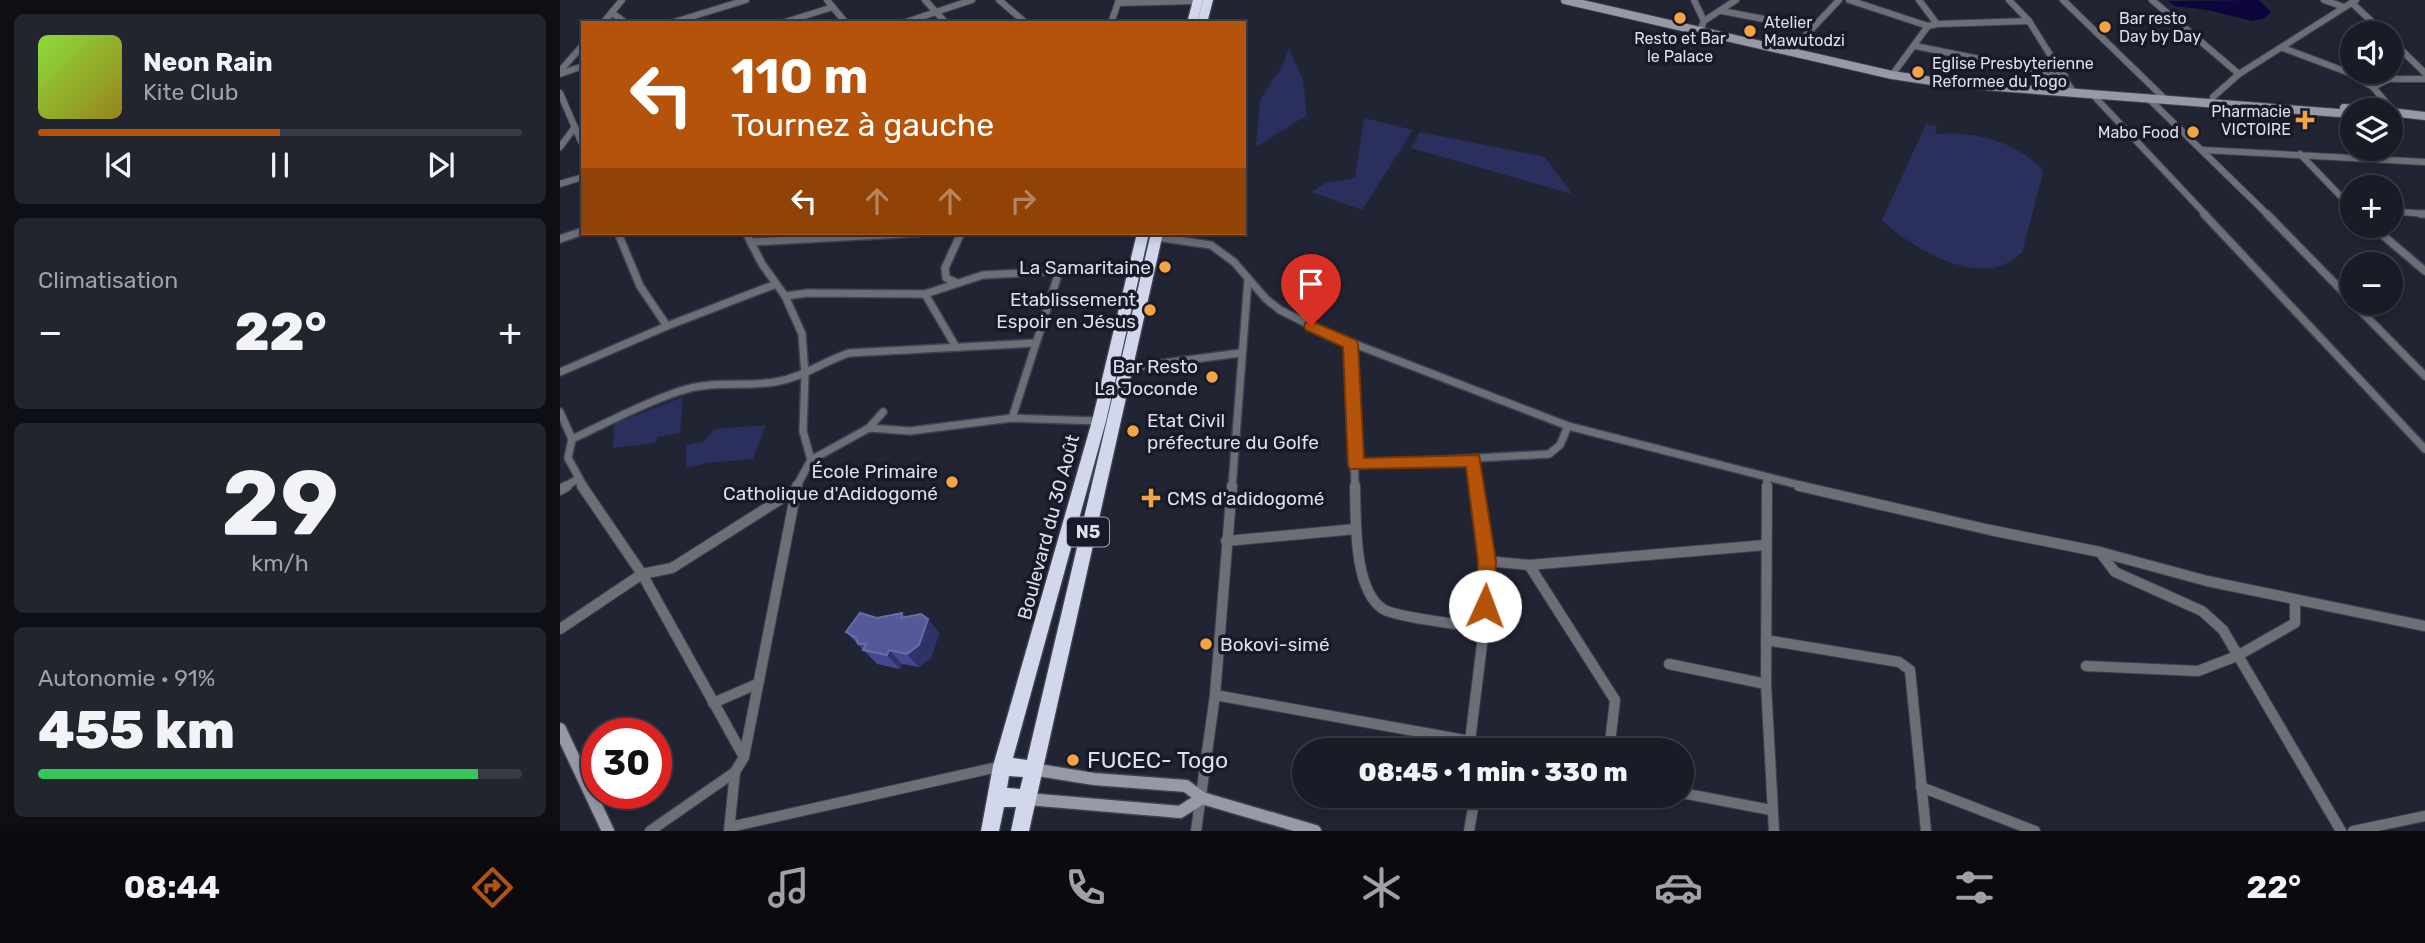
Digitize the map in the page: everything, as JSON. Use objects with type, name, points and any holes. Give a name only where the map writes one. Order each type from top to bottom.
[{"type":"highway","points":[[1193,21],[1201,0]]},
{"type":"highway","points":[[1201,0],[1202,21]]},
{"type":"highway","name":"Boulevard du 30 Août","points":[[1020,831],[1119,369],[1133,267],[1151,235]]},
{"type":"highway","name":"Boulevard du 30 Août","points":[[990,831],[1002,766],[1099,421],[1119,369],[1150,267],[1152,235]]},
{"type":"highway","points":[[1133,267],[1150,267]]},
{"type":"highway","points":[[1002,766],[1032,769]]},
{"type":"highway","points":[[996,797],[1028,799]]},
{"type":"main road","points":[[1565,0],[1586,1],[1702,25],[1932,81],[2093,95],[2213,97],[2340,108]]},
{"type":"main road","points":[[1702,25],[1895,71],[1947,79],[2340,113]]},
{"type":"main road","points":[[2403,115],[2425,118]]},
{"type":"main road","points":[[560,729],[608,831]]},
{"type":"main road","points":[[1032,769],[1081,777],[1186,786],[1202,797],[1315,831]]},
{"type":"main road","points":[[1028,799],[1181,812],[1202,797]]},
{"type":"street","points":[[605,21],[622,0]]},
{"type":"street","points":[[676,21],[726,3],[746,0]]},
{"type":"street","points":[[827,0],[844,21]]},
{"type":"street","points":[[925,0],[944,21]]},
{"type":"street","points":[[909,21],[972,0]]},
{"type":"street","points":[[999,0],[1024,21]]},
{"type":"street","points":[[1112,21],[1119,1],[1201,0]]},
{"type":"street","points":[[1694,0],[1702,25],[1736,0]]},
{"type":"street","points":[[1794,48],[1839,0]]},
{"type":"street","points":[[1849,0],[1928,26],[2029,21]]},
{"type":"street","points":[[1919,0],[1937,24]]},
{"type":"street","points":[[2009,0],[2029,21],[2072,90]]},
{"type":"street","points":[[2063,0],[2164,97]]},
{"type":"street","points":[[2152,0],[2239,74]]},
{"type":"street","points":[[2324,0],[2344,7]]},
{"type":"street","points":[[2213,97],[2239,74],[2354,1],[2373,21]]},
{"type":"street","points":[[788,21],[833,7]]},
{"type":"street","points":[[1722,11],[1811,28]]},
{"type":"street","points":[[612,13],[623,21]]},
{"type":"street","points":[[1895,71],[1928,26]]},
{"type":"street","points":[[1915,46],[2065,76]]},
{"type":"street","points":[[560,72],[563,63],[581,47]]},
{"type":"street","points":[[2283,48],[2347,72],[2373,87],[2381,98]]},
{"type":"street","points":[[2403,51],[2425,72]]},
{"type":"street","points":[[560,72],[581,67]]},
{"type":"street","points":[[2373,87],[2389,79],[2425,79]]},
{"type":"street","points":[[560,93],[581,141]]},
{"type":"street","points":[[2093,95],[2425,449]]},
{"type":"street","points":[[2148,98],[2340,289]]},
{"type":"street","points":[[560,146],[575,127]]},
{"type":"street","points":[[2203,150],[2425,162]]},
{"type":"street","points":[[2300,154],[2340,196]]},
{"type":"street","points":[[560,184],[581,178]]},
{"type":"street","points":[[2403,212],[2425,214]]},
{"type":"street","points":[[560,239],[581,232]]},
{"type":"street","points":[[619,235],[640,286],[667,326]]},
{"type":"street","points":[[747,235],[785,296],[802,334],[805,376],[803,431],[811,460]]},
{"type":"street","points":[[751,242],[858,235]]},
{"type":"street","points":[[955,282],[946,278],[945,268],[960,235]]},
{"type":"street","points":[[1157,235],[1211,245],[1234,262],[1248,280],[1280,310],[1351,344],[1568,426],[1767,478],[1990,530],[2100,552],[2207,581],[2425,626]]},
{"type":"street","points":[[2386,238],[2425,271]]},
{"type":"street","points":[[785,296],[808,293],[925,294],[983,275],[1133,267]]},
{"type":"street","points":[[1012,418],[1059,272]]},
{"type":"street","points":[[1196,831],[1214,695],[1248,280]]},
{"type":"street","points":[[560,372],[667,326],[776,284]]},
{"type":"street","points":[[925,294],[956,346]]},
{"type":"street","points":[[2366,315],[2425,376]]},
{"type":"street","points":[[744,757],[642,574],[564,456],[572,439],[679,391],[704,385],[774,382],[805,376],[822,362],[849,353],[1035,343]]},
{"type":"street","points":[[1351,344],[1356,529],[1362,568],[1372,600],[1378,607],[1409,616],[1484,628]]},
{"type":"street","points":[[1119,369],[1240,353]]},
{"type":"street","points":[[560,412],[572,439]]},
{"type":"street","points":[[650,831],[735,772],[744,757],[795,490],[811,460],[869,428],[883,412]]},
{"type":"street","points":[[869,428],[911,431],[1012,418],[1099,421]]},
{"type":"street","points":[[1356,465],[1549,454],[1560,445],[1568,426]]},
{"type":"street","points":[[1470,738],[1484,628],[1487,561],[1473,460]]},
{"type":"street","points":[[1767,478],[1766,684],[1774,831]]},
{"type":"street","points":[[560,491],[578,479]]},
{"type":"street","points":[[560,629],[642,574],[672,568],[795,490]]},
{"type":"street","points":[[1226,541],[1356,529]]},
{"type":"street","points":[[1487,561],[1529,565],[1766,545]]},
{"type":"street","points":[[2100,552],[2115,572],[2202,611],[2223,629],[2236,656],[2341,831]]},
{"type":"street","points":[[1529,565],[1615,700],[1611,738]]},
{"type":"street","points":[[2086,666],[2198,671],[2236,656],[2295,623],[2295,601]]},
{"type":"street","points":[[1766,640],[1899,662],[1910,670],[1926,831]]},
{"type":"street","points":[[1669,664],[1766,684]]},
{"type":"street","points":[[713,703],[757,684]]},
{"type":"street","points":[[1214,695],[1453,738]]},
{"type":"street","points":[[735,772],[729,829],[1002,766]]},
{"type":"street","points":[[1921,787],[2035,831]]},
{"type":"street","points":[[1694,795],[1771,810]]},
{"type":"street","points":[[1469,831],[1473,808]]},
{"type":"street","points":[[2353,831],[2425,816]]},
{"type":"shaded area","points":[[2259,0],[2271,12],[2265,18],[2252,21],[2208,10],[2175,6],[2168,1]]},
{"type":"shaded area","points":[[1289,48],[1303,80],[1307,115],[1256,147],[1260,100],[1283,65]]},
{"type":"shaded area","points":[[1364,118],[1413,130],[1362,210],[1312,192],[1325,183],[1355,178]]},
{"type":"shaded area","points":[[1926,124],[1937,126],[1935,134],[1964,134],[1992,139],[2018,150],[2041,168],[2043,173],[2022,253],[2003,265],[1988,268],[1955,264],[1906,240],[1882,220]]},
{"type":"shaded area","points":[[1420,132],[1545,157],[1572,194],[1411,148]]},
{"type":"shaded area","points":[[683,397],[680,433],[658,437],[655,443],[613,448],[614,424]]},
{"type":"shaded area","points":[[766,425],[753,459],[707,463],[686,468],[686,445],[705,441],[714,429]]},
{"type":"building","points":[[860,613],[877,618],[902,613],[901,618],[921,614],[928,619],[919,645],[907,654],[889,650],[887,655],[863,650],[866,644],[858,644],[856,638],[846,632]]},
{"type":"place","name":"Resto et Bar le Palace","points":[[1680,18]]},
{"type":"place","name":"Bar resto Day by Day","points":[[2105,27]]},
{"type":"place","name":"Atelier Mawutodzi","points":[[1750,31]]},
{"type":"place","name":"Eglise Presbyterienne Reformee du Togo","points":[[1918,72]]},
{"type":"place","name":"Pharmacie VICTOIRE","points":[[2305,120]]},
{"type":"place","name":"Mabo Food","points":[[2193,132]]},
{"type":"place","name":"La Samaritaine","points":[[1165,267]]},
{"type":"place","name":"Etablissement Espoir en Jésus","points":[[1150,310]]},
{"type":"place","name":"Bar Resto La Joconde","points":[[1212,377]]},
{"type":"place","name":"Etat Civil préfecture du Golfe","points":[[1133,431]]},
{"type":"place","name":"École Primaire Catholique d'Adidogomé","points":[[952,482]]},
{"type":"place","name":"CMS d'adidogomé","points":[[1151,498]]},
{"type":"place","name":"Bokovi-simé","points":[[1206,644]]},
{"type":"place","name":"FUCEC- Togo","points":[[1073,760]]},
{"type":"route","points":[[1311,326],[1351,344],[1356,465],[1473,460],[1487,561],[1485,606]]}]
